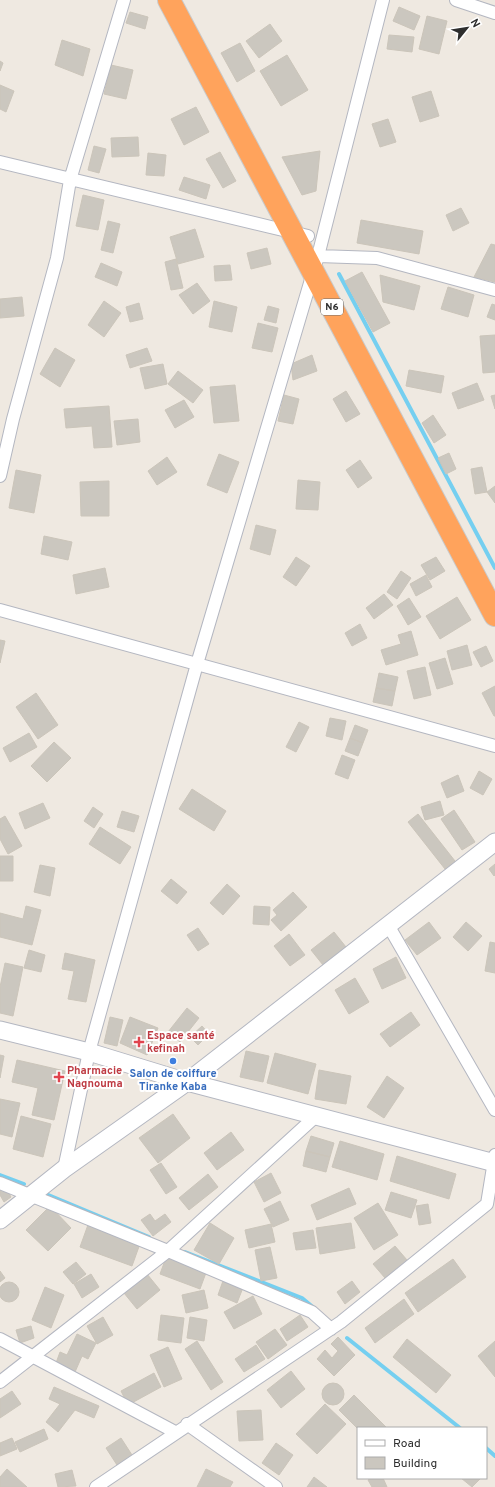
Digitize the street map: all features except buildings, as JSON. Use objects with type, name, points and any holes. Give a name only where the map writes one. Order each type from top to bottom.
[{"type":"highway","name":"N6","points":[[169,0],[495,589]]},
{"type":"highway","name":"N6","points":[[182,0],[299,234]]},
{"type":"highway","name":"N6","points":[[316,264],[495,615]]},
{"type":"street","points":[[0,476],[13,419],[57,258],[70,180],[124,0]]},
{"type":"street","points":[[64,1169],[89,1052],[197,664],[316,264],[383,0]]},
{"type":"street","points":[[456,0],[495,13]]},
{"type":"street","points":[[0,162],[299,234]]},
{"type":"street","points":[[316,264],[377,258],[495,290]]},
{"type":"street","points":[[0,610],[495,746]]},
{"type":"street","points":[[0,1220],[33,1196],[64,1169],[187,1082],[495,842]]},
{"type":"street","points":[[388,925],[495,1110]]},
{"type":"street","points":[[0,1030],[89,1052],[187,1082],[316,1116],[494,1160],[487,1204],[331,1329],[175,1432],[96,1487]]},
{"type":"street","points":[[0,1382],[168,1250],[316,1116]]},
{"type":"street","points":[[0,1183],[168,1250],[312,1312],[331,1329]]},
{"type":"street","points":[[0,1339],[175,1432]]},
{"type":"street","points":[[187,1424],[272,1486]]},
{"type":"waterway","points":[[339,274],[495,568]]},
{"type":"waterway","points":[[0,1175],[24,1184]]},
{"type":"waterway","points":[[46,1194],[149,1237]]},
{"type":"waterway","points":[[185,1252],[302,1298],[314,1308]]},
{"type":"waterway","points":[[347,1338],[459,1427]]},
{"type":"waterway","points":[[487,1449],[495,1456]]},
{"type":"place","name":"Espace santé kefinah","points":[[139,1042]]},
{"type":"place","name":"Salon de coiffure Tiranke Kaba","points":[[173,1061]]},
{"type":"place","name":"Pharmacie Nagnouma","points":[[59,1077]]}]
